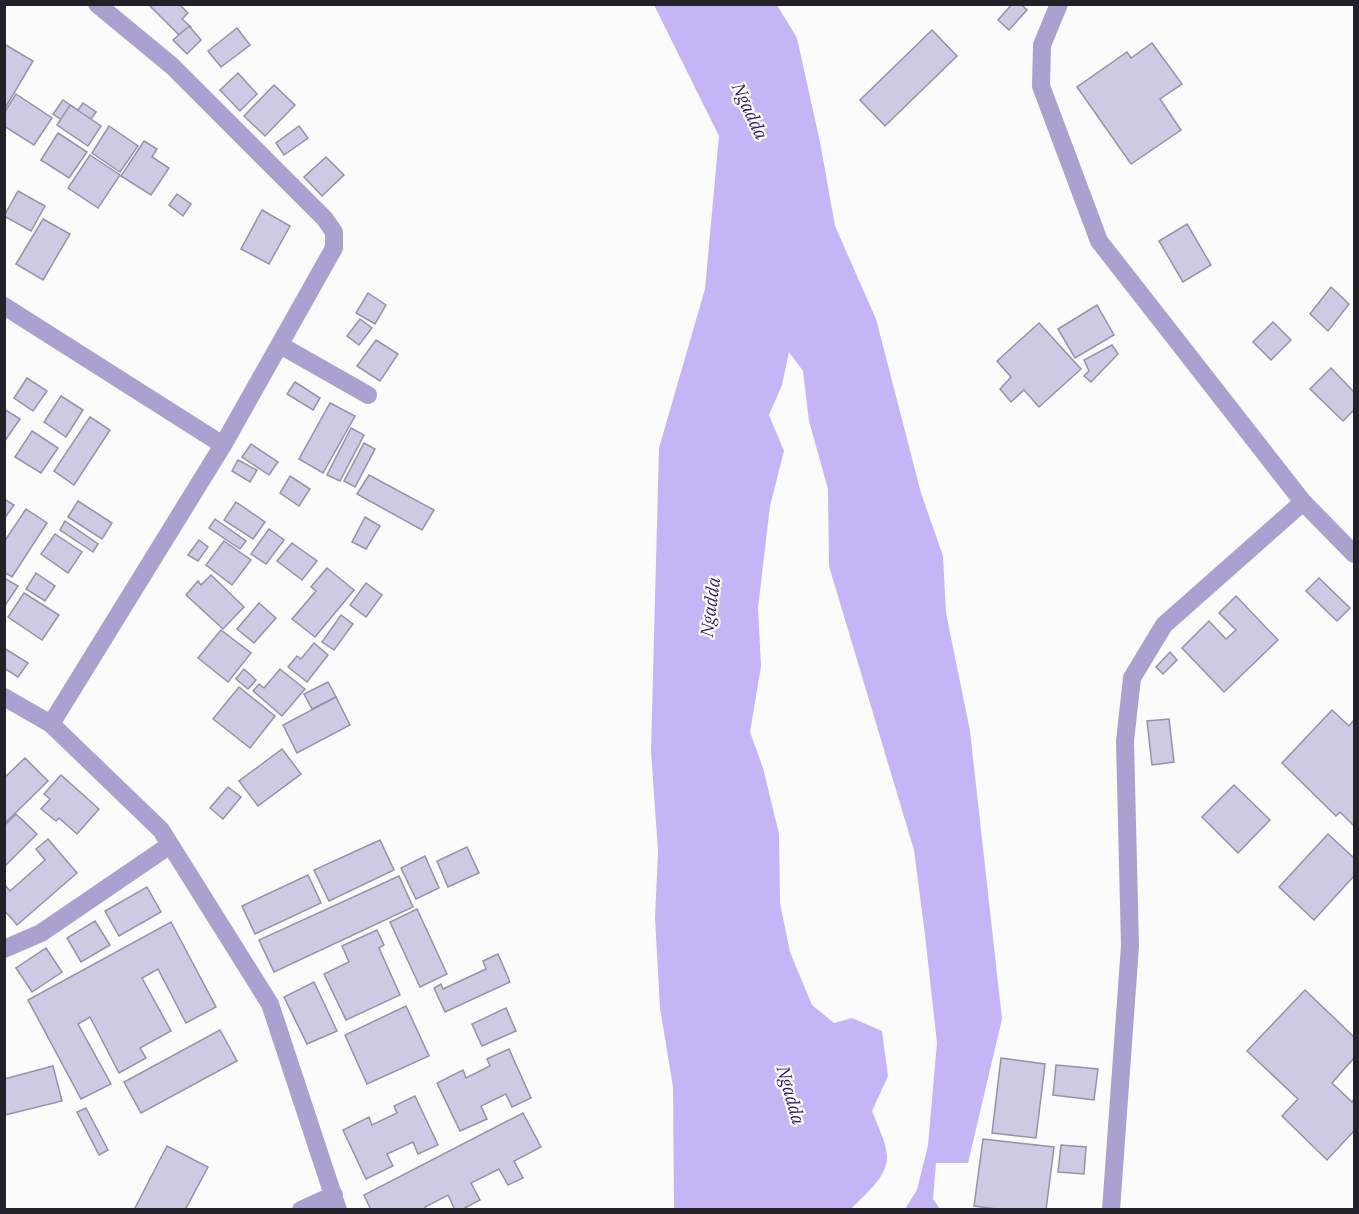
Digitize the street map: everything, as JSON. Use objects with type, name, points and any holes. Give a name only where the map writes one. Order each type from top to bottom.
[{"type":"street","points":[[51,723],[223,445],[334,248],[334,232],[325,219],[172,66],[97,4]]},
{"type":"street","points":[[1059,4],[1042,45],[1041,86],[1099,241],[1303,502],[1354,554]]},
{"type":"street","points":[[4,306],[223,445]]},
{"type":"street","points":[[280,345],[368,395]]},
{"type":"street","points":[[1111,1209],[1130,946],[1125,741],[1132,678],[1164,625],[1303,502]]},
{"type":"street","points":[[4,697],[51,723],[161,830],[270,1004],[336,1202],[301,1209]]},
{"type":"street","points":[[4,949],[40,933],[170,845]]},
{"type":"water","name":"Ngadda","points":[[654,5],[777,5],[797,38],[820,142],[835,226],[876,319],[921,493],[943,556],[946,613],[970,731],[1002,1019],[968,1163],[936,1163],[933,1199],[940,1209],[905,1209],[917,1190],[928,1145],[937,1043],[914,850],[829,566],[828,489],[809,421],[803,371],[789,352],[782,385],[769,415],[784,451],[770,506],[758,608],[761,666],[750,732],[763,768],[779,834],[780,903],[790,952],[812,1005],[834,1023],[852,1018],[882,1031],[888,1076],[872,1111],[885,1145],[886,1164],[874,1185],[851,1209],[674,1209],[673,1087],[660,1008],[655,918],[658,851],[651,751],[659,448],[705,289],[719,136]]},
{"type":"building","points":[[148,4],[179,4],[188,13],[182,19],[191,27],[181,37]]},
{"type":"building","points":[[1012,4],[1021,4],[1027,10],[1009,30],[998,20]]},
{"type":"building","points":[[189,26],[201,40],[187,54],[173,40]]},
{"type":"building","points":[[237,28],[250,45],[221,67],[208,51]]},
{"type":"building","points":[[932,30],[957,56],[885,126],[860,100]]},
{"type":"building","points":[[1152,43],[1182,84],[1160,99],[1181,130],[1131,164],[1077,87],[1127,52],[1131,58]]},
{"type":"building","points":[[4,44],[33,61],[4,110]]},
{"type":"building","points":[[238,73],[257,94],[240,111],[220,90]]},
{"type":"building","points":[[274,85],[295,105],[265,136],[244,116]]},
{"type":"building","points":[[16,94],[52,118],[34,145],[4,126],[4,113]]},
{"type":"building","points":[[63,100],[78,110],[83,103],[96,112],[81,133],[53,114]]},
{"type":"building","points":[[70,105],[101,126],[88,146],[57,125]]},
{"type":"building","points":[[109,126],[138,146],[120,172],[92,153]]},
{"type":"building","points":[[299,126],[308,138],[284,155],[276,143]]},
{"type":"building","points":[[58,133],[87,152],[69,178],[41,160]]},
{"type":"building","points":[[144,141],[157,149],[152,157],[169,168],[151,195],[121,176]]},
{"type":"building","points":[[90,155],[120,175],[98,208],[68,188]]},
{"type":"building","points":[[326,157],[344,175],[322,196],[304,177]]},
{"type":"building","points":[[18,191],[45,206],[31,231],[4,216]]},
{"type":"building","points":[[177,194],[191,204],[183,216],[169,205]]},
{"type":"building","points":[[262,210],[290,226],[269,264],[241,249]]},
{"type":"building","points":[[43,219],[70,234],[43,280],[16,264]]},
{"type":"building","points":[[1187,224],[1211,265],[1183,282],[1159,241]]},
{"type":"building","points":[[1331,287],[1349,304],[1328,331],[1310,314]]},
{"type":"building","points":[[368,293],[386,305],[375,324],[356,313]]},
{"type":"building","points":[[1097,305],[1114,335],[1075,358],[1058,329]]},
{"type":"building","points":[[360,319],[372,328],[359,345],[347,336]]},
{"type":"building","points":[[1273,322],[1291,340],[1271,360],[1253,342]]},
{"type":"building","points":[[1039,323],[1081,369],[1039,407],[1024,390],[1011,402],[1000,389],[1011,377],[997,361]]},
{"type":"building","points":[[376,340],[398,354],[380,381],[357,366]]},
{"type":"building","points":[[1112,345],[1118,354],[1091,382],[1084,376],[1089,371],[1084,360]]},
{"type":"building","points":[[1331,368],[1354,392],[1354,410],[1343,421],[1310,389]]},
{"type":"building","points":[[27,378],[47,391],[33,411],[14,398]]},
{"type":"building","points":[[295,382],[320,398],[313,410],[287,394]]},
{"type":"building","points":[[61,396],[83,410],[66,437],[44,422]]},
{"type":"building","points":[[330,403],[355,416],[323,473],[299,459]]},
{"type":"building","points":[[4,409],[20,419],[4,442]]},
{"type":"building","points":[[90,417],[110,430],[74,485],[54,471]]},
{"type":"building","points":[[351,428],[364,435],[340,481],[327,475]]},
{"type":"building","points":[[32,431],[58,448],[41,473],[15,457]]},
{"type":"building","points":[[364,443],[375,449],[355,487],[344,481]]},
{"type":"building","points":[[251,444],[278,462],[269,475],[242,457]]},
{"type":"building","points":[[238,460],[257,470],[250,482],[232,471]]},
{"type":"building","points":[[369,475],[434,510],[422,530],[357,494]]},
{"type":"building","points":[[290,476],[310,489],[299,506],[280,493]]},
{"type":"building","points":[[4,499],[14,505],[4,519]]},
{"type":"building","points":[[78,501],[112,523],[102,539],[68,517]]},
{"type":"building","points":[[236,502],[265,522],[253,539],[224,520]]},
{"type":"building","points":[[26,509],[47,523],[12,577],[4,572],[4,542]]},
{"type":"building","points":[[365,517],[380,526],[366,549],[352,542]]},
{"type":"building","points":[[215,519],[246,541],[240,549],[209,528]]},
{"type":"building","points":[[65,521],[98,544],[93,552],[60,530]]},
{"type":"building","points":[[269,529],[284,540],[266,564],[251,554]]},
{"type":"building","points":[[55,534],[82,552],[68,573],[41,554]]},
{"type":"building","points":[[199,540],[208,547],[198,561],[188,555]]},
{"type":"building","points":[[224,541],[251,560],[232,585],[206,565]]},
{"type":"building","points":[[292,543],[317,561],[302,580],[277,561]]},
{"type":"building","points":[[327,568],[354,590],[315,637],[292,619],[316,591],[311,587]]},
{"type":"building","points":[[36,573],[55,586],[45,601],[26,589]]},
{"type":"building","points":[[211,575],[244,607],[223,629],[186,595],[198,581],[201,585]]},
{"type":"building","points":[[4,578],[18,586],[4,607]]},
{"type":"building","points":[[1319,578],[1350,608],[1337,621],[1306,591]]},
{"type":"building","points":[[366,583],[382,595],[366,617],[350,605]]},
{"type":"building","points":[[24,593],[59,615],[42,640],[8,617]]},
{"type":"building","points":[[1236,596],[1278,640],[1224,692],[1182,648],[1209,621],[1226,639],[1236,630],[1219,613]]},
{"type":"building","points":[[259,603],[276,618],[254,643],[237,629]]},
{"type":"building","points":[[341,615],[353,624],[334,650],[322,642]]},
{"type":"building","points":[[221,630],[251,653],[228,682],[198,658]]},
{"type":"building","points":[[314,643],[328,655],[307,682],[288,667],[297,656],[301,659]]},
{"type":"building","points":[[4,648],[28,663],[18,677],[4,668]]},
{"type":"building","points":[[1170,652],[1177,660],[1163,674],[1156,667]]},
{"type":"building","points":[[244,669],[256,680],[248,689],[236,679]]},
{"type":"building","points":[[280,669],[305,689],[282,716],[253,691],[259,684],[264,688]]},
{"type":"building","points":[[328,682],[336,697],[312,709],[304,694]]},
{"type":"building","points":[[239,687],[275,716],[250,748],[213,719]]},
{"type":"building","points":[[336,697],[350,725],[297,753],[283,725]]},
{"type":"building","points":[[1332,710],[1349,726],[1354,720],[1354,826],[1340,812],[1336,816],[1282,763]]},
{"type":"building","points":[[1169,719],[1174,762],[1152,765],[1147,721]]},
{"type":"building","points":[[282,749],[301,774],[258,806],[239,781]]},
{"type":"building","points":[[25,758],[48,781],[4,824],[4,778]]},
{"type":"building","points":[[61,775],[99,809],[77,834],[59,818],[56,821],[41,809],[50,799],[44,794]]},
{"type":"building","points":[[1234,785],[1270,820],[1238,853],[1202,817]]},
{"type":"building","points":[[228,787],[241,797],[223,819],[210,808]]},
{"type":"building","points":[[16,814],[37,834],[4,867],[4,826]]},
{"type":"building","points":[[1328,834],[1354,858],[1354,876],[1314,920],[1279,887]]},
{"type":"building","points":[[48,839],[77,873],[17,925],[4,910],[4,884],[10,891],[45,860],[36,849]]},
{"type":"building","points":[[380,840],[394,870],[329,901],[314,870]]},
{"type":"building","points":[[467,847],[479,873],[448,887],[437,861]]},
{"type":"building","points":[[425,856],[439,888],[416,899],[401,868]]},
{"type":"building","points":[[308,875],[321,903],[255,934],[242,906]]},
{"type":"building","points":[[399,876],[413,907],[274,972],[259,940]]},
{"type":"building","points":[[147,887],[161,912],[119,936],[105,911]]},
{"type":"building","points":[[417,909],[447,974],[420,987],[390,922]]},
{"type":"building","points":[[95,921],[110,945],[81,962],[67,938]]},
{"type":"building","points":[[171,922],[216,1007],[186,1023],[158,969],[142,978],[171,1031],[140,1048],[146,1058],[119,1073],[90,1017],[78,1024],[111,1084],[81,1099],[28,1000]]},
{"type":"building","points":[[377,930],[384,945],[379,948],[400,995],[346,1020],[324,974],[349,962],[342,946]]},
{"type":"building","points":[[46,948],[62,972],[32,992],[16,968]]},
{"type":"building","points":[[498,954],[510,982],[445,1012],[434,988],[441,984],[443,989],[486,969],[483,961]]},
{"type":"building","points":[[314,982],[337,1031],[307,1044],[284,997]]},
{"type":"building","points":[[1305,990],[1354,1037],[1354,1058],[1332,1083],[1352,1102],[1354,1099],[1354,1131],[1327,1160],[1282,1116],[1298,1099],[1247,1051]]},
{"type":"building","points":[[406,1006],[429,1056],[367,1084],[345,1035]]},
{"type":"building","points":[[506,1008],[516,1031],[482,1046],[472,1024]]},
{"type":"building","points":[[220,1030],[237,1061],[141,1113],[124,1082]]},
{"type":"building","points":[[509,1049],[531,1098],[512,1107],[506,1094],[481,1106],[487,1119],[460,1131],[437,1083],[463,1070],[466,1078],[490,1066],[487,1059]]},
{"type":"building","points":[[1001,1058],[1045,1064],[1036,1138],[992,1133]]},
{"type":"building","points":[[1056,1065],[1098,1069],[1094,1100],[1053,1095]]},
{"type":"building","points":[[53,1066],[62,1101],[5,1115],[4,1079]]},
{"type":"building","points":[[415,1096],[438,1145],[418,1154],[413,1142],[387,1154],[393,1166],[366,1179],[343,1130],[369,1117],[372,1125],[397,1113],[394,1106]]},
{"type":"building","points":[[86,1108],[108,1150],[99,1155],[77,1112]]},
{"type":"building","points":[[523,1113],[541,1147],[514,1161],[523,1178],[508,1185],[499,1169],[471,1183],[480,1200],[461,1210],[455,1210],[448,1195],[425,1207],[426,1210],[371,1210],[364,1195]]},
{"type":"building","points":[[983,1139],[1054,1147],[1046,1210],[1004,1210],[974,1206]]},
{"type":"building","points":[[1061,1145],[1086,1147],[1084,1174],[1058,1172]]},
{"type":"building","points":[[167,1146],[208,1167],[185,1210],[134,1210]]}]
